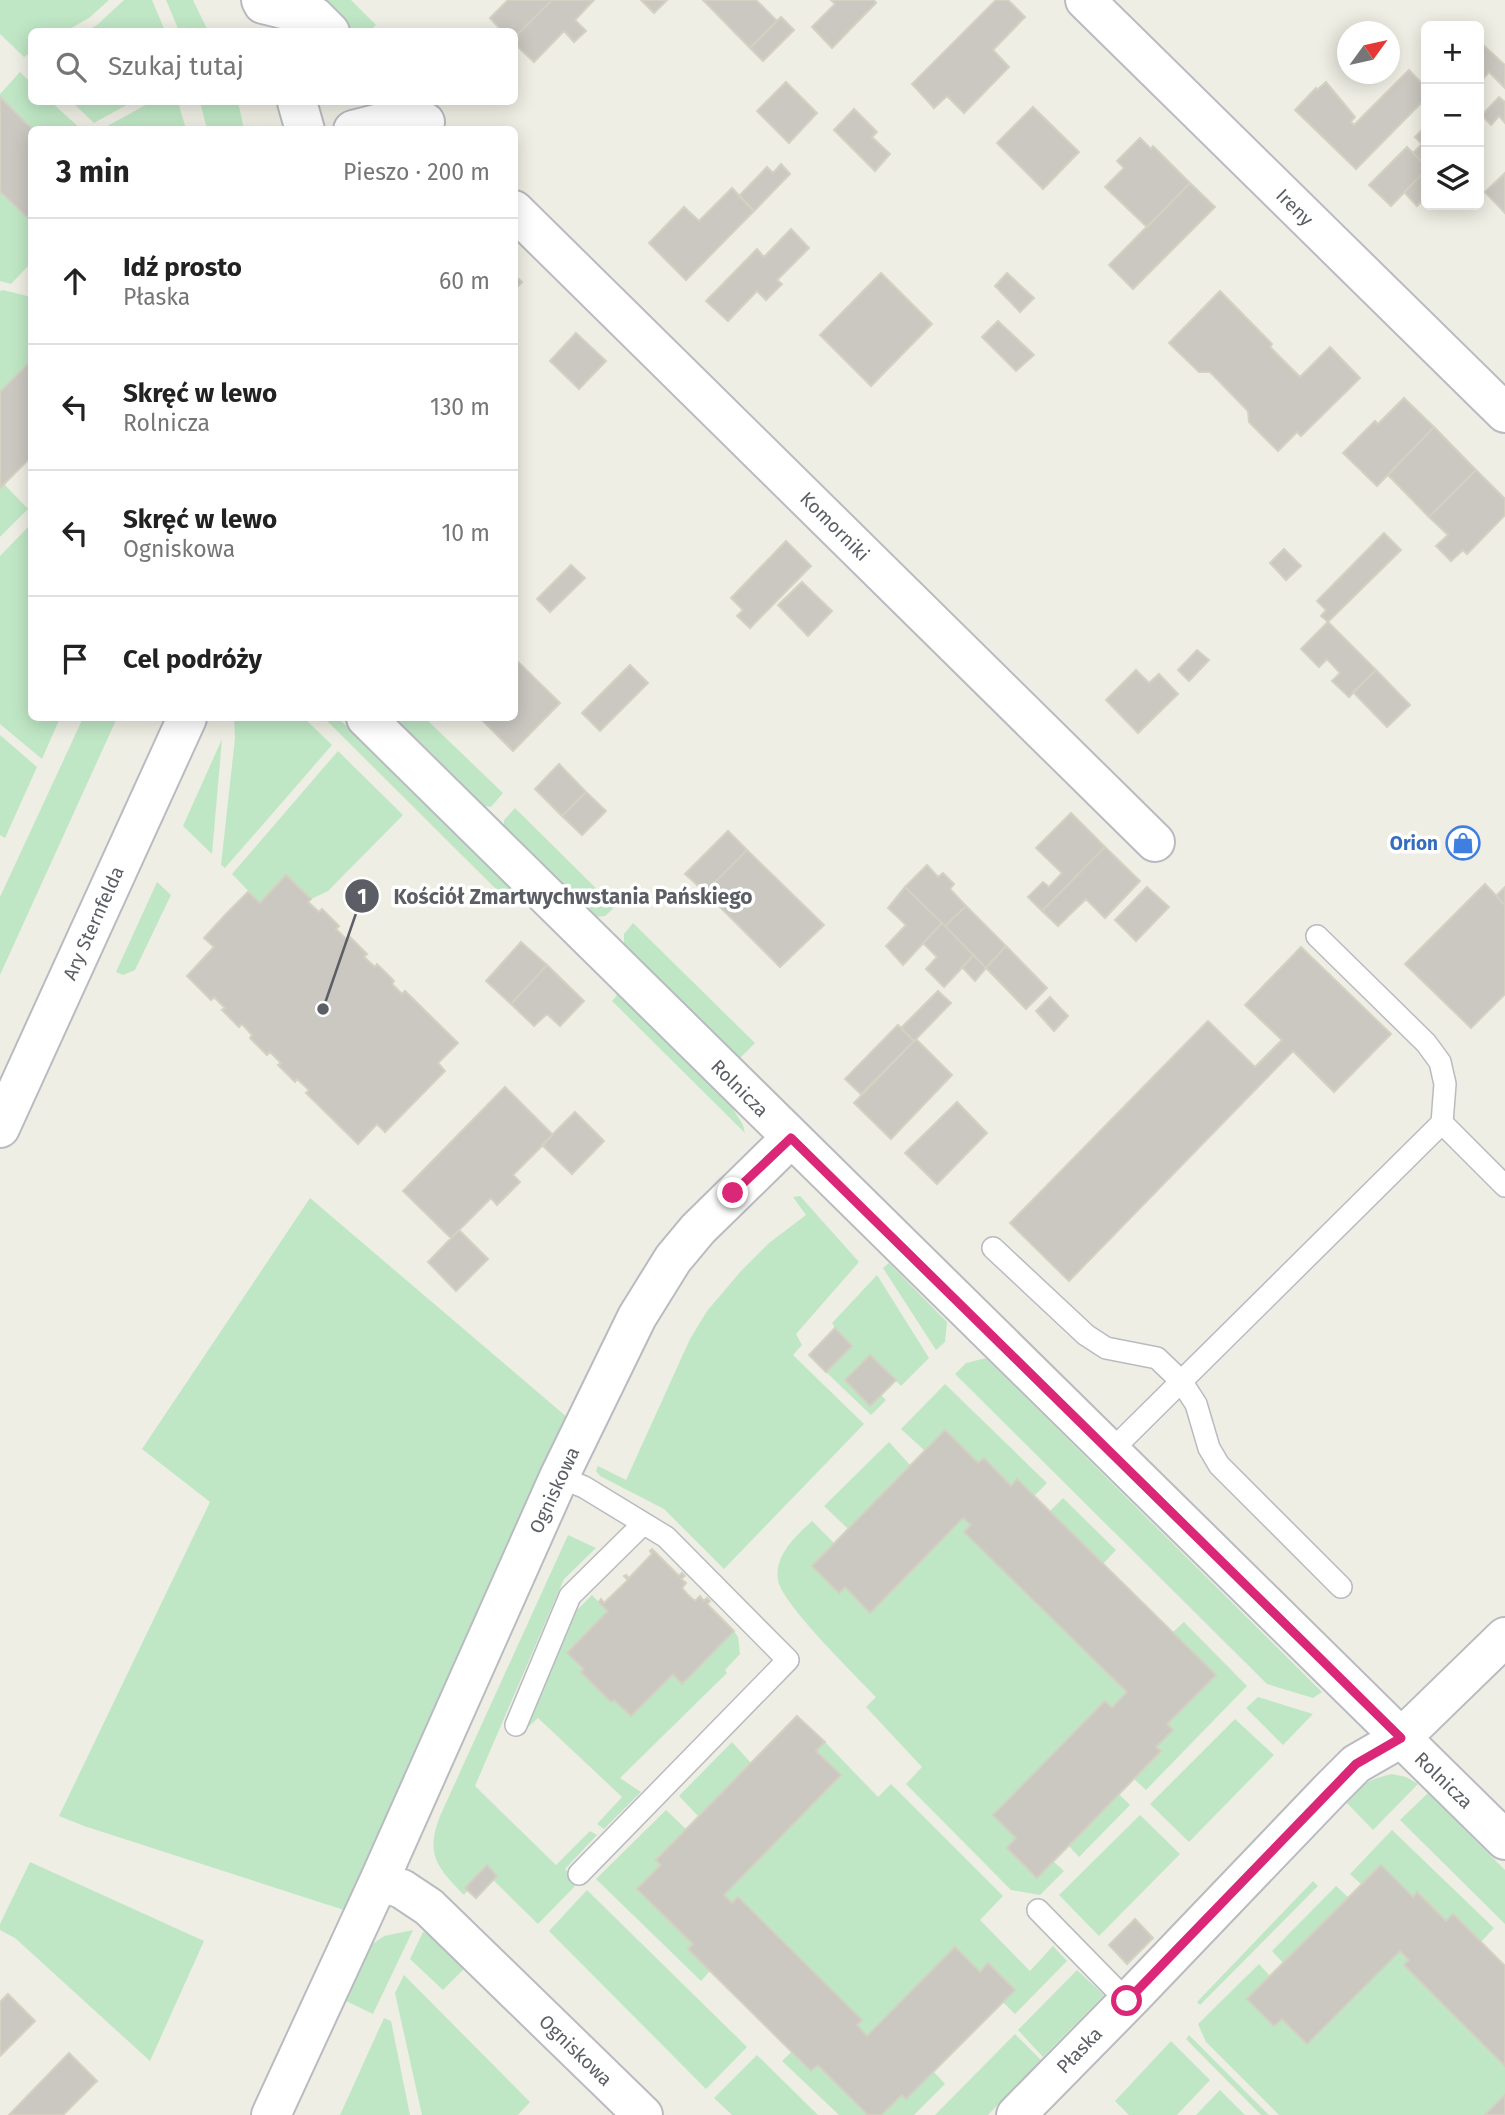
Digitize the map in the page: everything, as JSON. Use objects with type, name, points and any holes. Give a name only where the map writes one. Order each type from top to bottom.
[{"type":"street","name":"Ireny","points":[[1085,0],[1505,413]]},
{"type":"street","points":[[266,12],[315,17],[326,28]]},
{"type":"street","points":[[298,105],[304,126]]},
{"type":"street","points":[[369,126],[392,120],[420,118]]},
{"type":"street","name":"Komorniki","points":[[518,214],[1155,842]]},
{"type":"street","name":"Ary Sternfelda","points":[[0,1128],[186,721]]},
{"type":"street","name":"Rolnicza","points":[[369,721],[1505,1840]]},
{"type":"street","name":"Ogniskowa","points":[[271,2115],[379,1881],[559,1477],[636,1317],[673,1259],[698,1229],[791,1138]]},
{"type":"street","name":"Płaska","points":[[1016,2115],[1356,1764],[1401,1738],[1505,1637]]},
{"type":"street","name":"Ogniskowa","points":[[379,1881],[402,1889],[429,1908],[643,2115]]},
{"type":"lane","points":[[1111,1451],[1442,1123],[1446,1084],[1440,1062],[1426,1043],[1317,936]]},
{"type":"lane","points":[[1442,1123],[1505,1186]]},
{"type":"lane","points":[[993,1248],[1086,1335],[1106,1348],[1157,1358],[1181,1381],[1196,1404],[1209,1448],[1219,1465],[1341,1587]]},
{"type":"lane","points":[[559,1477],[584,1487],[666,1537],[788,1660],[579,1874]]},
{"type":"lane","points":[[516,1725],[570,1596],[643,1524]]},
{"type":"lane","points":[[1038,1910],[1127,2001]]},
{"type":"green space","points":[[0,0],[109,0],[89,18],[71,28],[28,28],[28,54],[24,57],[0,34]]},
{"type":"green space","points":[[124,0],[152,0],[164,28],[92,28]]},
{"type":"green space","points":[[166,0],[193,0],[207,28],[178,28]]},
{"type":"green space","points":[[322,0],[351,0],[376,25],[373,28],[350,28]]},
{"type":"green space","points":[[20,72],[28,80],[28,105],[54,105],[78,126],[30,126],[0,94]]},
{"type":"green space","points":[[75,105],[127,105],[94,123]]},
{"type":"green space","points":[[146,105],[179,105],[185,126],[107,126]]},
{"type":"green space","points":[[201,105],[239,105],[243,126],[206,126]]},
{"type":"green space","points":[[0,191],[28,219],[28,266],[11,284],[0,281]]},
{"type":"green space","points":[[0,291],[28,296],[28,364],[0,392]]},
{"type":"green space","points":[[4,484],[28,509],[0,537],[0,488]]},
{"type":"green space","points":[[28,527],[28,721],[59,721],[42,759],[0,724],[0,556]]},
{"type":"green space","points":[[82,721],[116,721],[0,975],[0,897]]},
{"type":"green space","points":[[234,721],[307,721],[332,745],[225,868],[221,865],[235,738]]},
{"type":"green space","points":[[327,721],[341,721],[523,900],[515,908]]},
{"type":"green space","points":[[398,721],[428,721],[503,793],[491,807],[485,806]]},
{"type":"green space","points":[[0,735],[37,767],[5,838],[0,835]]},
{"type":"green space","points":[[222,739],[212,854],[183,826]]},
{"type":"green space","points":[[338,751],[403,815],[328,891],[311,899],[286,875],[260,903],[232,874]]},
{"type":"green space","points":[[515,808],[615,907],[605,916],[596,917],[504,826],[504,820]]},
{"type":"green space","points":[[157,882],[171,895],[135,970],[123,975],[116,972]]},
{"type":"green space","points":[[633,923],[755,1043],[740,1058],[624,945],[624,934]]},
{"type":"green space","points":[[618,994],[732,1107],[745,1133],[612,1001]]},
{"type":"green space","points":[[800,1196],[859,1262],[796,1334],[802,1345],[793,1355],[864,1424],[724,1569],[664,1509],[600,1476],[596,1471],[598,1466],[626,1480],[690,1339],[707,1311],[769,1243],[806,1215],[793,1197]]},
{"type":"green space","points":[[310,1198],[568,1418],[344,1910],[59,1816],[210,1502],[142,1449]]},
{"type":"green space","points":[[889,1263],[947,1322],[945,1342],[936,1350],[883,1268]]},
{"type":"green space","points":[[877,1275],[929,1358],[901,1386],[870,1355],[845,1379],[870,1405],[881,1395],[886,1400],[871,1415],[826,1372],[852,1346],[832,1323]]},
{"type":"green space","points":[[986,1358],[1322,1692],[1313,1698],[1267,1684],[955,1374],[966,1363]]},
{"type":"green space","points":[[945,1384],[1047,1483],[1034,1496],[1017,1479],[1011,1486],[984,1458],[978,1463],[925,1451],[901,1429]]},
{"type":"green space","points":[[889,1442],[910,1465],[848,1529],[824,1506]]},
{"type":"green space","points":[[1063,1498],[1116,1550],[1103,1564],[1050,1511]]},
{"type":"green space","points":[[963,1518],[971,1525],[965,1532],[1127,1692],[1112,1708],[1104,1701],[993,1815],[1016,1838],[1007,1849],[1036,1877],[1053,1861],[1064,1871],[1040,1895],[1011,1890],[906,1784],[922,1767],[866,1707],[876,1697],[805,1622],[782,1591],[778,1580],[779,1562],[783,1554],[812,1521],[834,1543],[812,1566],[839,1593],[845,1587],[870,1612]]},
{"type":"green space","points":[[568,1535],[596,1548],[564,1579],[475,1786],[556,1865],[590,1831],[597,1835],[565,1869],[578,1883],[538,1924],[493,1880],[497,1876],[487,1866],[465,1887],[468,1890],[464,1895],[436,1860],[434,1841],[440,1816]]},
{"type":"green space","points":[[592,1595],[608,1611],[567,1653],[611,1702],[673,1674],[682,1683],[734,1631],[738,1637],[740,1654],[725,1670],[727,1673],[620,1778],[641,1792],[604,1829],[597,1824],[622,1797],[538,1718],[526,1729],[577,1610]]},
{"type":"green space","points":[[1184,1622],[1247,1686],[1146,1790],[1134,1779],[1161,1752],[1156,1747],[1173,1730],[1167,1724],[1215,1675],[1173,1632]]},
{"type":"green space","points":[[1258,1697],[1313,1714],[1283,1745],[1246,1708]]},
{"type":"green space","points":[[1235,1719],[1274,1755],[1189,1842],[1150,1804]]},
{"type":"green space","points":[[732,1742],[751,1763],[698,1816],[679,1796]]},
{"type":"green space","points":[[825,1742],[878,1797],[891,1784],[1003,1896],[980,1920],[1030,1971],[1053,1946],[1067,1961],[1015,2014],[1003,2002],[988,1963],[980,1972],[955,1947],[867,2036],[857,2025],[861,2020],[724,1895],[841,1776],[816,1751]]},
{"type":"green space","points":[[1392,1774],[1406,1777],[1418,1784],[1373,1830],[1344,1800],[1366,1783]]},
{"type":"green space","points":[[1428,1793],[1505,1870],[1505,1924],[1400,1820]]},
{"type":"green space","points":[[1119,1794],[1130,1805],[1079,1857],[1068,1845]]},
{"type":"green space","points":[[666,1810],[686,1829],[656,1859],[661,1865],[637,1889],[693,1944],[688,1949],[710,1971],[701,1981],[596,1879]]},
{"type":"green space","points":[[1140,1815],[1180,1854],[1099,1936],[1059,1895]]},
{"type":"green space","points":[[1392,1830],[1494,1928],[1481,1942],[1453,1914],[1446,1921],[1418,1892],[1413,1897],[1381,1865],[1361,1884],[1350,1874]]},
{"type":"green space","points":[[30,1862],[204,1941],[150,2061],[15,1938],[0,1930],[0,1924]]},
{"type":"green space","points":[[1313,1881],[1318,1886],[1200,2005],[1197,2002]]},
{"type":"green space","points":[[1336,1886],[1348,1897],[1283,1963],[1272,1951]]},
{"type":"green space","points":[[587,1890],[747,2047],[706,2089],[549,1931]]},
{"type":"green space","points":[[413,1930],[373,2014],[344,2000],[371,1945],[384,1936]]},
{"type":"green space","points":[[423,1932],[430,1933],[465,1968],[443,1990],[410,1959]]},
{"type":"green space","points":[[1400,1951],[1505,2066],[1505,2095],[1485,2115],[1279,2115],[1206,2042],[1198,2024],[1259,1964],[1270,1976],[1247,1999],[1274,2026],[1282,2019],[1307,2044]]},
{"type":"green space","points":[[1077,1970],[1104,1995],[1043,2057],[1018,2030]]},
{"type":"green space","points":[[404,1975],[530,2102],[518,2115],[422,2115],[395,1993]]},
{"type":"green space","points":[[384,2018],[391,2021],[410,2115],[340,2115]]},
{"type":"green space","points":[[1015,2034],[1041,2060],[988,2115],[935,2115]]},
{"type":"green space","points":[[1189,2035],[1269,2115],[1261,2115],[1186,2039]]},
{"type":"green space","points":[[1171,2041],[1210,2080],[1177,2115],[1129,2115],[1115,2101]]},
{"type":"green space","points":[[792,2051],[811,2071],[818,2065],[868,2115],[839,2115],[782,2061]]},
{"type":"green space","points":[[757,2055],[818,2115],[732,2115],[714,2098]]},
{"type":"green space","points":[[934,2072],[945,2084],[914,2115],[881,2115],[902,2095],[907,2099]]},
{"type":"green space","points":[[1220,2090],[1245,2115],[1196,2115]]},
{"type":"building","points":[[508,0],[552,0],[518,34],[518,28],[499,28],[490,18]]},
{"type":"building","points":[[552,0],[594,0],[575,20],[586,31],[574,42],[564,31],[534,62],[518,47],[518,34]]},
{"type":"building","points":[[641,0],[667,0],[654,13]]},
{"type":"building","points":[[703,0],[756,0],[777,21],[750,48]]},
{"type":"building","points":[[831,0],[874,0],[876,3],[832,48],[812,27],[835,4]]},
{"type":"building","points":[[996,0],[1008,0],[1025,17],[993,50],[1009,67],[964,113],[947,96],[934,108],[912,84]]},
{"type":"building","points":[[781,17],[794,30],[763,61],[750,48]]},
{"type":"building","points":[[1484,46],[1505,65],[1505,88],[1489,72],[1484,78]]},
{"type":"building","points":[[1409,70],[1421,83],[1421,103],[1356,169],[1295,110],[1316,88],[1317,90],[1326,82],[1355,117],[1351,122],[1354,125],[1395,84],[1400,84],[1400,79]]},
{"type":"building","points":[[786,82],[817,113],[789,143],[757,111]]},
{"type":"building","points":[[0,97],[29,126],[28,218],[0,191]]},
{"type":"building","points":[[1499,97],[1505,102],[1505,123],[1499,116],[1491,125],[1484,117],[1484,113]]},
{"type":"building","points":[[1033,107],[1079,152],[1043,189],[997,143]]},
{"type":"building","points":[[854,109],[877,132],[872,137],[890,154],[875,171],[834,130]]},
{"type":"building","points":[[1421,131],[1421,143],[1415,137]]},
{"type":"building","points":[[1140,138],[1151,149],[1153,146],[1190,183],[1147,227],[1105,187],[1124,168],[1117,161]]},
{"type":"building","points":[[1421,145],[1421,161],[1413,153]]},
{"type":"building","points":[[1407,147],[1421,161],[1421,175],[1391,206],[1369,185]]},
{"type":"building","points":[[781,164],[790,174],[754,211],[739,196],[767,167],[773,173]]},
{"type":"building","points":[[1505,173],[1505,213],[1485,192]]},
{"type":"building","points":[[1421,175],[1421,202],[1417,206],[1404,192]]},
{"type":"building","points":[[1190,183],[1215,207],[1133,289],[1109,265]]},
{"type":"building","points":[[732,188],[754,211],[686,280],[649,243],[684,207],[699,221]]},
{"type":"building","points":[[791,229],[809,248],[777,280],[782,284],[766,300],[757,291],[728,321],[706,301],[757,249],[764,257]]},
{"type":"building","points":[[881,273],[932,324],[871,386],[820,335]]},
{"type":"building","points":[[1007,273],[1034,298],[1020,312],[995,286]]},
{"type":"building","points":[[1220,291],[1300,377],[1330,347],[1360,378],[1301,436],[1297,432],[1278,451],[1249,422],[1248,411],[1210,372],[1199,372],[1169,343]]},
{"type":"building","points":[[998,321],[1034,355],[1016,371],[982,337]]},
{"type":"building","points":[[576,333],[606,361],[579,389],[550,361]]},
{"type":"building","points":[[28,364],[28,460],[0,488],[0,392]]},
{"type":"building","points":[[1404,398],[1434,427],[1377,486],[1343,453],[1375,421],[1378,424]]},
{"type":"building","points":[[1434,427],[1476,470],[1429,517],[1388,475]]},
{"type":"building","points":[[1476,470],[1505,499],[1505,515],[1467,554],[1463,550],[1451,561],[1436,546],[1448,535],[1429,517]]},
{"type":"building","points":[[1384,533],[1401,550],[1328,622],[1321,616],[1326,610],[1317,601]]},
{"type":"building","points":[[786,541],[811,566],[750,628],[737,616],[743,610],[731,598]]},
{"type":"building","points":[[1284,549],[1301,566],[1286,580],[1270,563]]},
{"type":"building","points":[[571,565],[585,578],[550,612],[537,599]]},
{"type":"building","points":[[802,582],[832,611],[808,636],[778,605]]},
{"type":"building","points":[[1328,622],[1376,670],[1349,697],[1332,681],[1340,673],[1327,659],[1319,667],[1301,649]]},
{"type":"building","points":[[1197,650],[1209,660],[1189,681],[1178,670]]},
{"type":"building","points":[[518,662],[560,703],[513,751],[483,721],[518,721]]},
{"type":"building","points":[[630,665],[648,683],[600,731],[582,713]]},
{"type":"building","points":[[1136,670],[1149,683],[1159,674],[1178,694],[1138,733],[1106,700]]},
{"type":"building","points":[[1376,670],[1410,705],[1387,727],[1353,692]]},
{"type":"building","points":[[559,764],[586,792],[562,816],[535,789]]},
{"type":"building","points":[[586,792],[606,811],[582,835],[562,816]]},
{"type":"building","points":[[1071,813],[1105,847],[1042,911],[1028,897],[1043,882],[1049,887],[1062,873],[1036,848]]},
{"type":"building","points":[[728,831],[747,850],[705,892],[685,874]]},
{"type":"building","points":[[1105,847],[1140,881],[1105,918],[1086,899],[1058,926],[1042,911]]},
{"type":"building","points":[[747,850],[824,925],[780,967],[705,892]]},
{"type":"building","points":[[927,865],[938,877],[943,873],[954,884],[950,889],[966,906],[945,926],[905,887]]},
{"type":"building","points":[[286,875],[311,899],[308,902],[319,912],[322,909],[339,926],[336,929],[346,939],[350,937],[367,954],[364,957],[375,967],[377,964],[394,981],[392,984],[402,994],[405,991],[458,1043],[438,1063],[445,1071],[385,1132],[377,1124],[358,1144],[306,1093],[309,1090],[297,1079],[295,1082],[278,1065],[281,1063],[270,1052],[267,1055],[250,1038],[252,1035],[242,1024],[239,1027],[222,1010],[225,1008],[214,997],[211,1000],[187,976],[214,947],[204,938],[226,914],[248,892],[260,903]]},
{"type":"building","points":[[1485,884],[1505,905],[1505,994],[1471,1028],[1405,964]]},
{"type":"building","points":[[905,887],[942,923],[903,965],[886,946],[906,925],[888,908]]},
{"type":"building","points":[[1147,887],[1169,907],[1136,941],[1115,920]]},
{"type":"building","points":[[1505,887],[1505,905],[1496,896]]},
{"type":"building","points":[[966,906],[1006,946],[986,968],[945,926]]},
{"type":"building","points":[[942,923],[974,955],[944,987],[926,969],[937,957],[923,943]]},
{"type":"building","points":[[521,942],[547,965],[511,1004],[486,981]]},
{"type":"building","points":[[1006,946],[1047,988],[1026,1009],[986,968]]},
{"type":"building","points":[[1301,947],[1391,1034],[1334,1092],[1293,1051],[1069,1281],[1010,1223],[1208,1021],[1255,1067],[1282,1040],[1245,1005]]},
{"type":"building","points":[[974,955],[986,968],[975,981],[962,967]]},
{"type":"building","points":[[547,965],[584,1001],[560,1026],[547,1014],[534,1026],[511,1004]]},
{"type":"building","points":[[938,991],[951,1003],[914,1041],[901,1028]]},
{"type":"building","points":[[1050,997],[1068,1016],[1054,1031],[1036,1011]]},
{"type":"building","points":[[898,1025],[914,1041],[861,1094],[845,1079]]},
{"type":"building","points":[[916,1039],[952,1075],[891,1139],[854,1103]]},
{"type":"building","points":[[505,1087],[553,1135],[513,1175],[520,1182],[497,1205],[491,1198],[451,1238],[403,1191]]},
{"type":"building","points":[[957,1102],[987,1133],[937,1184],[905,1153]]},
{"type":"building","points":[[575,1112],[604,1141],[572,1174],[542,1145]]},
{"type":"building","points":[[459,1230],[488,1259],[456,1291],[428,1262]]},
{"type":"building","points":[[835,1328],[852,1346],[826,1372],[809,1355]]},
{"type":"building","points":[[870,1355],[896,1380],[870,1406],[845,1380]]},
{"type":"building","points":[[945,1430],[978,1463],[984,1458],[1011,1486],[1017,1479],[1216,1675],[1167,1724],[1173,1730],[1156,1747],[1161,1751],[1037,1878],[1007,1848],[1016,1838],[993,1815],[1105,1701],[1112,1708],[1127,1692],[964,1532],[971,1525],[963,1518],[870,1613],[845,1587],[839,1593],[812,1566]]},
{"type":"building","points":[[652,1549],[679,1576],[682,1573],[685,1576],[681,1579],[686,1583],[682,1588],[688,1595],[695,1601],[700,1596],[704,1601],[707,1598],[710,1601],[707,1604],[734,1631],[682,1684],[673,1674],[631,1716],[614,1700],[611,1702],[581,1672],[584,1669],[567,1653],[608,1611],[599,1602],[601,1599],[604,1603],[628,1580],[624,1576],[629,1578],[652,1554]]},
{"type":"building","points":[[797,1716],[825,1742],[816,1751],[841,1775],[724,1895],[732,1903],[738,1897],[862,2020],[857,2025],[867,2036],[955,1947],[980,1972],[988,1963],[1015,1990],[906,2099],[902,2095],[881,2115],[868,2115],[818,2065],[811,2071],[688,1949],[693,1944],[637,1889],[661,1865],[656,1860]]},
{"type":"building","points":[[487,1865],[497,1876],[476,1898],[465,1888]]},
{"type":"building","points":[[1381,1865],[1413,1897],[1417,1892],[1446,1921],[1453,1914],[1505,1966],[1505,2066],[1404,1965],[1409,1960],[1400,1951],[1307,2044],[1282,2019],[1274,2026],[1247,1999]]},
{"type":"building","points":[[1135,1919],[1153,1938],[1127,1964],[1109,1945]]},
{"type":"building","points":[[8,1994],[35,2021],[0,2056],[0,2002]]},
{"type":"building","points":[[69,2053],[97,2081],[63,2115],[9,2115]]},
{"type":"building","points":[[1505,2095],[1505,2115],[1485,2115]]},
{"type":"place","name":"Orion","points":[[1463,843]]},
{"type":"place","name":"Kościół Zmartwychwstania Pańskiego","points":[[323,1009]]},
{"type":"route","points":[[733,1193],[791,1138],[1401,1738],[1356,1764],[1127,2001]]}]
